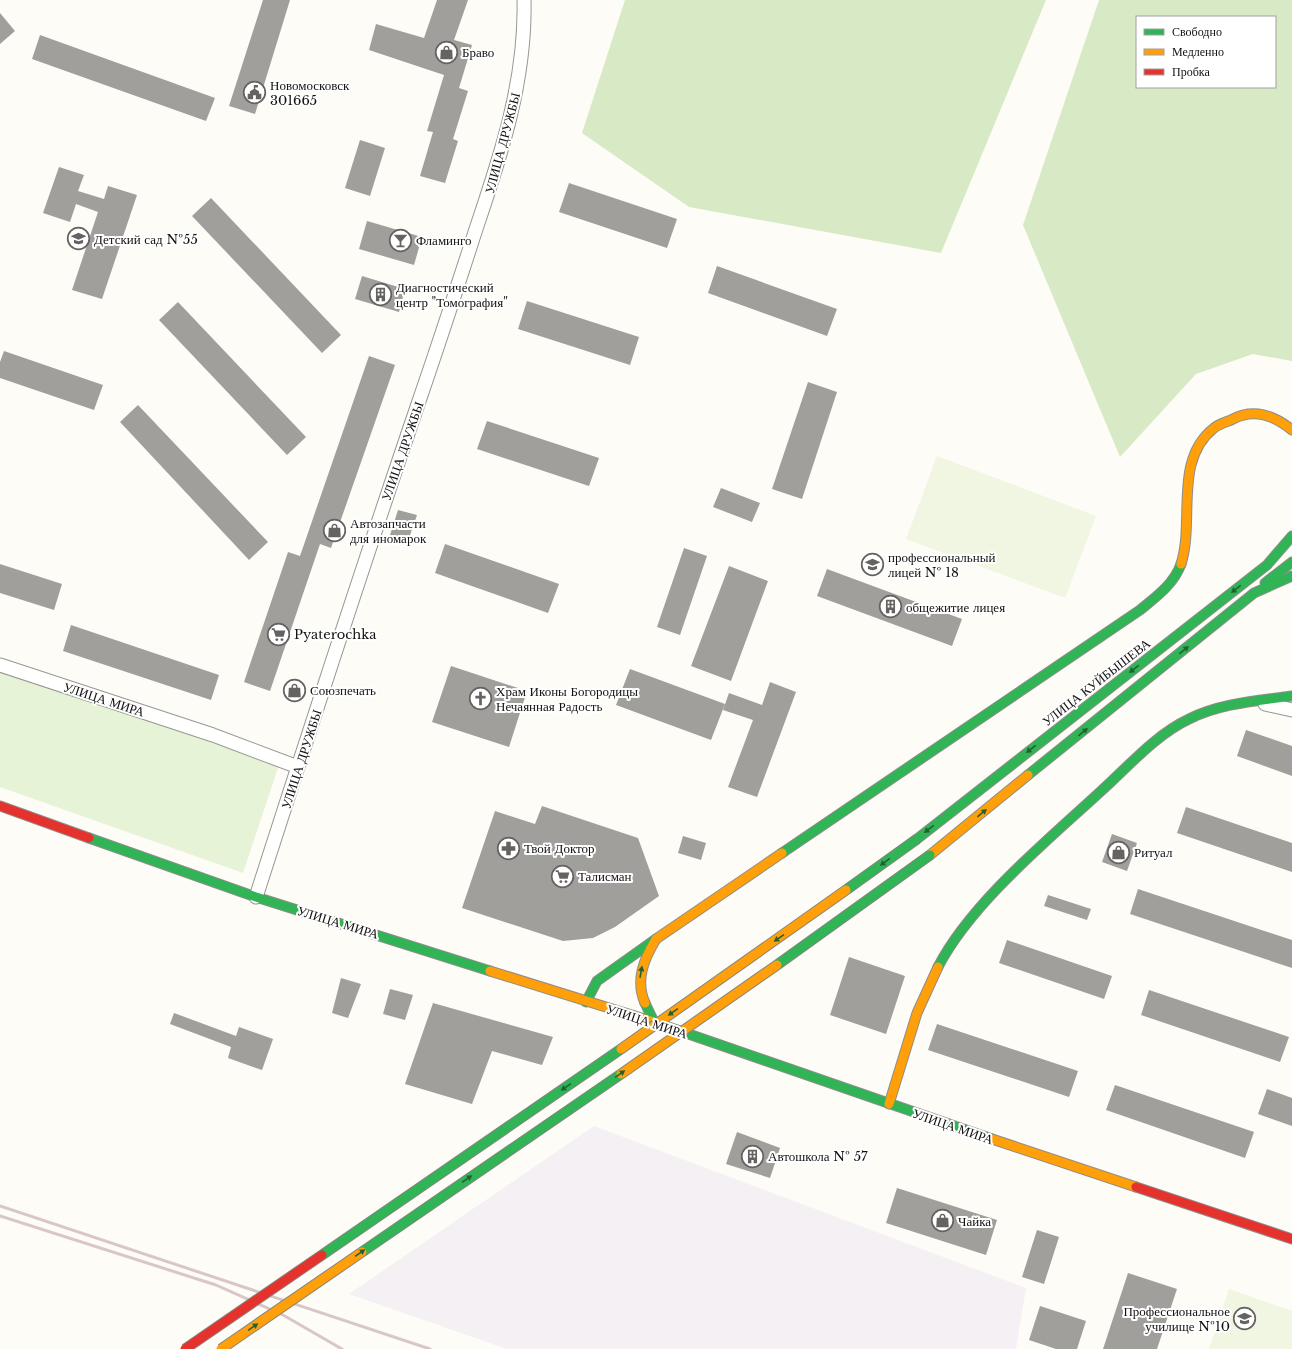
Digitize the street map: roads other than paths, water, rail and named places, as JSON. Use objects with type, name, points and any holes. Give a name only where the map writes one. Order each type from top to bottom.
[{"type":"main road","points":[[586,1002],[597,981],[656,939],[1140,610],[1163,592],[1177,574],[1183,558],[1188,536],[1188,477],[1190,460],[1197,446],[1207,434],[1220,423],[1238,416],[1260,413],[1274,415],[1292,421]]},
{"type":"main road","points":[[1260,413],[1286,425],[1292,430]]},
{"type":"main road","points":[[1267,565],[1292,536]]},
{"type":"main road","name":"УЛИЦА КУЙБЫШЕВА","points":[[185,1349],[572,1083],[802,922],[917,839],[1292,545]]},
{"type":"main road","points":[[221,1349],[740,992],[930,855],[1292,562]]},
{"type":"main road","points":[[1254,592],[1292,576]]},
{"type":"main road","points":[[889,1104],[920,1006],[935,972],[955,940],[981,906],[1035,853],[1152,744],[1168,732],[1187,720],[1223,707],[1292,696]]},
{"type":"main road","name":"УЛИЦА МИРА","points":[[0,806],[256,897],[586,1002],[654,1022],[889,1104],[1292,1239]]},
{"type":"main road","points":[[654,1022],[648,1012],[641,992],[639,978],[644,958],[656,939]]},
{"type":"street","name":"УЛИЦА ДРУЖБЫ","points":[[256,897],[495,171],[515,100],[519,79],[524,20],[524,0]]},
{"type":"street","name":"УЛИЦА МИРА","points":[[0,665],[213,735],[298,767]]},
{"type":"street","points":[[1253,702],[1292,710]]},
{"type":"railway","points":[[0,1206],[430,1349]]},
{"type":"railway","points":[[0,1216],[216,1285],[283,1315],[342,1349]]},
{"type":"place","name":"Браво","points":[[447,52]]},
{"type":"place","name":"Новомосковск 301665","points":[[255,92]]},
{"type":"place","name":"Детский сад №55","points":[[79,239]]},
{"type":"place","name":"Фламинго","points":[[400,240]]},
{"type":"place","name":"Диагностический центр \"Томография\"","points":[[380,294]]},
{"type":"place","name":"Автозапчасти для иномарок","points":[[335,530]]},
{"type":"place","name":"профессиональный лицей № 18","points":[[872,564]]},
{"type":"place","name":"общежитие лицея","points":[[890,607]]},
{"type":"place","name":"Pyaterochka","points":[[279,634]]},
{"type":"place","name":"Союзпечать","points":[[295,690]]},
{"type":"place","name":"Храм Иконы Богородицы Нечаянная Радость","points":[[480,698]]},
{"type":"place","name":"Твой Доктор","points":[[509,848]]},
{"type":"place","name":"Ритуал","points":[[1119,852]]},
{"type":"place","name":"Талисман","points":[[562,876]]},
{"type":"place","name":"Автошкола № 57","points":[[753,1156]]},
{"type":"place","name":"Чайка","points":[[942,1221]]},
{"type":"place","name":"Профессиональное училище №10","points":[[1245,1318]]}]
